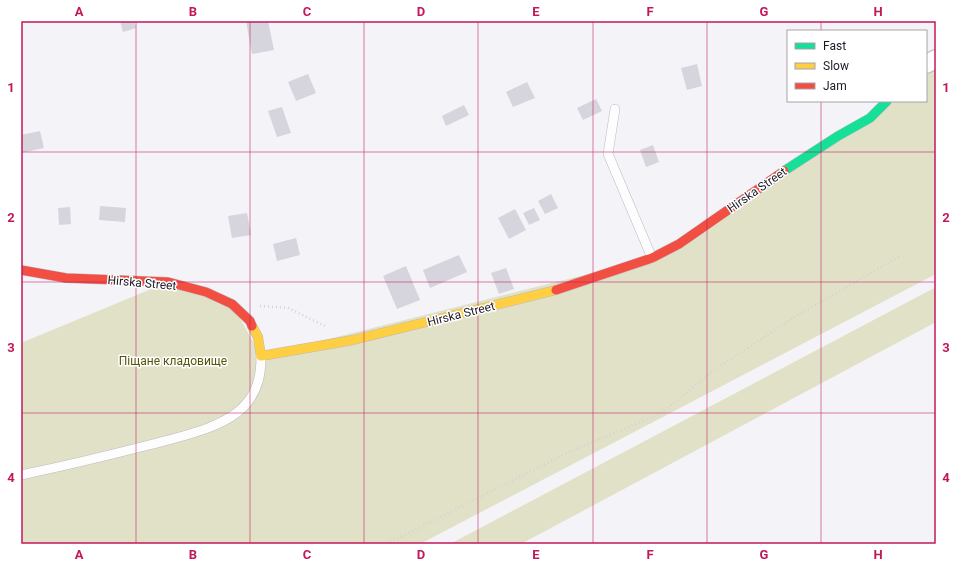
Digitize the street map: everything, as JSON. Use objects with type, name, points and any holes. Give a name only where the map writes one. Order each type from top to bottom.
[{"type":"street","points":[[927,64],[936,59]]},
{"type":"street","name":"Hirska Street","points":[[21,270],[66,278],[168,282],[206,292],[232,304],[250,321],[258,337],[261,356],[353,340],[557,290],[652,258],[679,244],[769,181],[838,136],[870,118],[886,102]]},
{"type":"lane","points":[[615,109],[608,154],[652,258]]},
{"type":"lane","points":[[21,475],[104,457],[201,431],[226,420],[245,405],[256,389],[261,373],[261,356]]},
{"type":"path","points":[[387,544],[569,452],[664,411],[713,371],[793,318],[902,255]]},
{"type":"path","points":[[232,304],[288,308],[327,327]]},
{"type":"green space","name":"Піщане кладовище","points":[[936,59],[936,274],[420,544],[21,544],[21,343],[168,282],[232,304],[261,356],[652,258],[886,102],[927,102],[927,64]]},
{"type":"green space","points":[[936,287],[936,322],[521,544],[450,544]]},
{"type":"building","points":[[120,21],[134,21],[136,28],[123,32]]},
{"type":"building","points":[[246,21],[268,21],[274,50],[252,54]]},
{"type":"building","points":[[697,64],[702,86],[687,90],[681,68]]},
{"type":"building","points":[[308,74],[316,93],[296,101],[288,82]]},
{"type":"building","points":[[527,82],[535,98],[513,107],[506,92]]},
{"type":"building","points":[[596,99],[602,111],[583,120],[577,108]]},
{"type":"building","points":[[464,105],[469,115],[446,126],[442,116]]},
{"type":"building","points":[[282,107],[291,133],[277,137],[268,111]]},
{"type":"building","points":[[40,131],[44,148],[21,153],[21,135]]},
{"type":"building","points":[[653,145],[659,162],[646,167],[640,150]]},
{"type":"building","points":[[551,194],[558,208],[545,214],[538,201]]},
{"type":"building","points":[[100,206],[126,208],[125,222],[99,220]]},
{"type":"building","points":[[70,207],[71,224],[59,225],[58,208]]},
{"type":"building","points":[[534,208],[540,220],[529,225],[523,213]]},
{"type":"building","points":[[515,209],[526,230],[509,239],[498,218]]},
{"type":"building","points":[[247,213],[251,235],[232,238],[228,216]]},
{"type":"building","points":[[296,238],[300,255],[277,261],[273,244]]},
{"type":"building","points":[[459,255],[467,272],[430,288],[423,270]]},
{"type":"building","points":[[406,266],[420,300],[397,309],[383,276]]},
{"type":"building","points":[[506,268],[514,289],[499,294],[491,273]]},
{"type":"traffic: fast","points":[[784,171],[838,136],[870,118],[886,102]]},
{"type":"traffic: slow","points":[[252,326],[258,337],[261,356],[353,340],[556,290]]},
{"type":"traffic: jam","points":[[556,290],[652,258],[679,244],[784,171]]},
{"type":"traffic: jam","points":[[21,270],[66,278],[168,282],[206,292],[232,304],[250,321],[252,326]]}]
